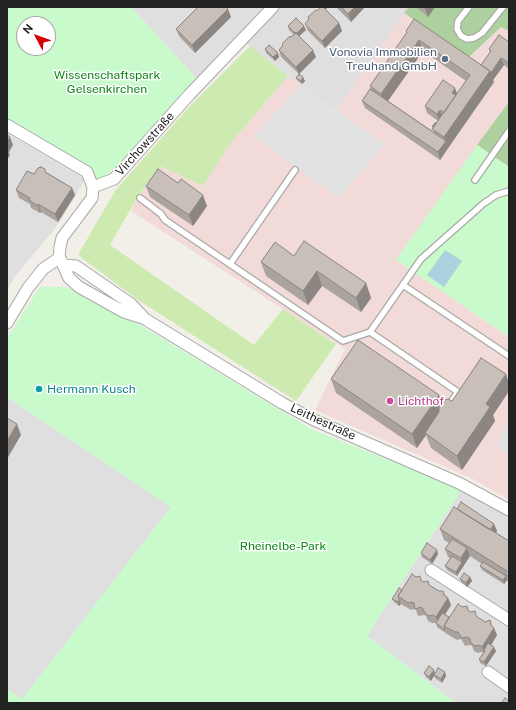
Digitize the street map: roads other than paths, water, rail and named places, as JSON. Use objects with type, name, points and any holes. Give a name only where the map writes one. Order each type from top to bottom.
[{"type":"street","name":"Virchowstraße","points":[[93,186],[114,179],[185,98],[273,7]]},
{"type":"street","points":[[7,125],[86,172],[93,186],[92,198],[62,238],[60,247],[62,261],[43,269],[28,288],[7,323]]},
{"type":"street","name":"Leithestraße","points":[[62,261],[69,278],[79,287],[124,312],[145,319],[282,403],[302,414],[460,483],[509,510]]},
{"type":"street","name":"Leithestraße","points":[[62,261],[76,266],[131,304],[145,319]]},
{"type":"street","points":[[430,570],[509,620]]},
{"type":"street","points":[[488,672],[509,686]]},
{"type":"lane","points":[[469,7],[458,21],[457,29],[461,36],[467,39],[474,38],[482,33],[503,7]]},
{"type":"lane","points":[[475,180],[509,131]]},
{"type":"lane","points":[[230,264],[295,170]]},
{"type":"lane","points":[[140,198],[161,214],[165,220],[343,341],[370,332],[421,259],[483,204],[496,194],[509,191]]},
{"type":"lane","points":[[404,285],[509,356]]},
{"type":"lane","points":[[370,332],[458,392],[444,412]]},
{"type":"water","points":[[445,250],[462,261],[444,287],[427,275]]},
{"type":"place","name":"Vonovia Immobilien Treuhand GmbH","points":[[445,59]]},
{"type":"place","name":"Hermann Kusch","points":[[39,389]]},
{"type":"place","name":"Lichthof","points":[[390,401]]},
{"type":"park label","name":"Wissenschaftspark Gelsenkirchen","points":[[107,82]]},
{"type":"park label","name":"Rheinelbe-Park","points":[[283,546]]}]
